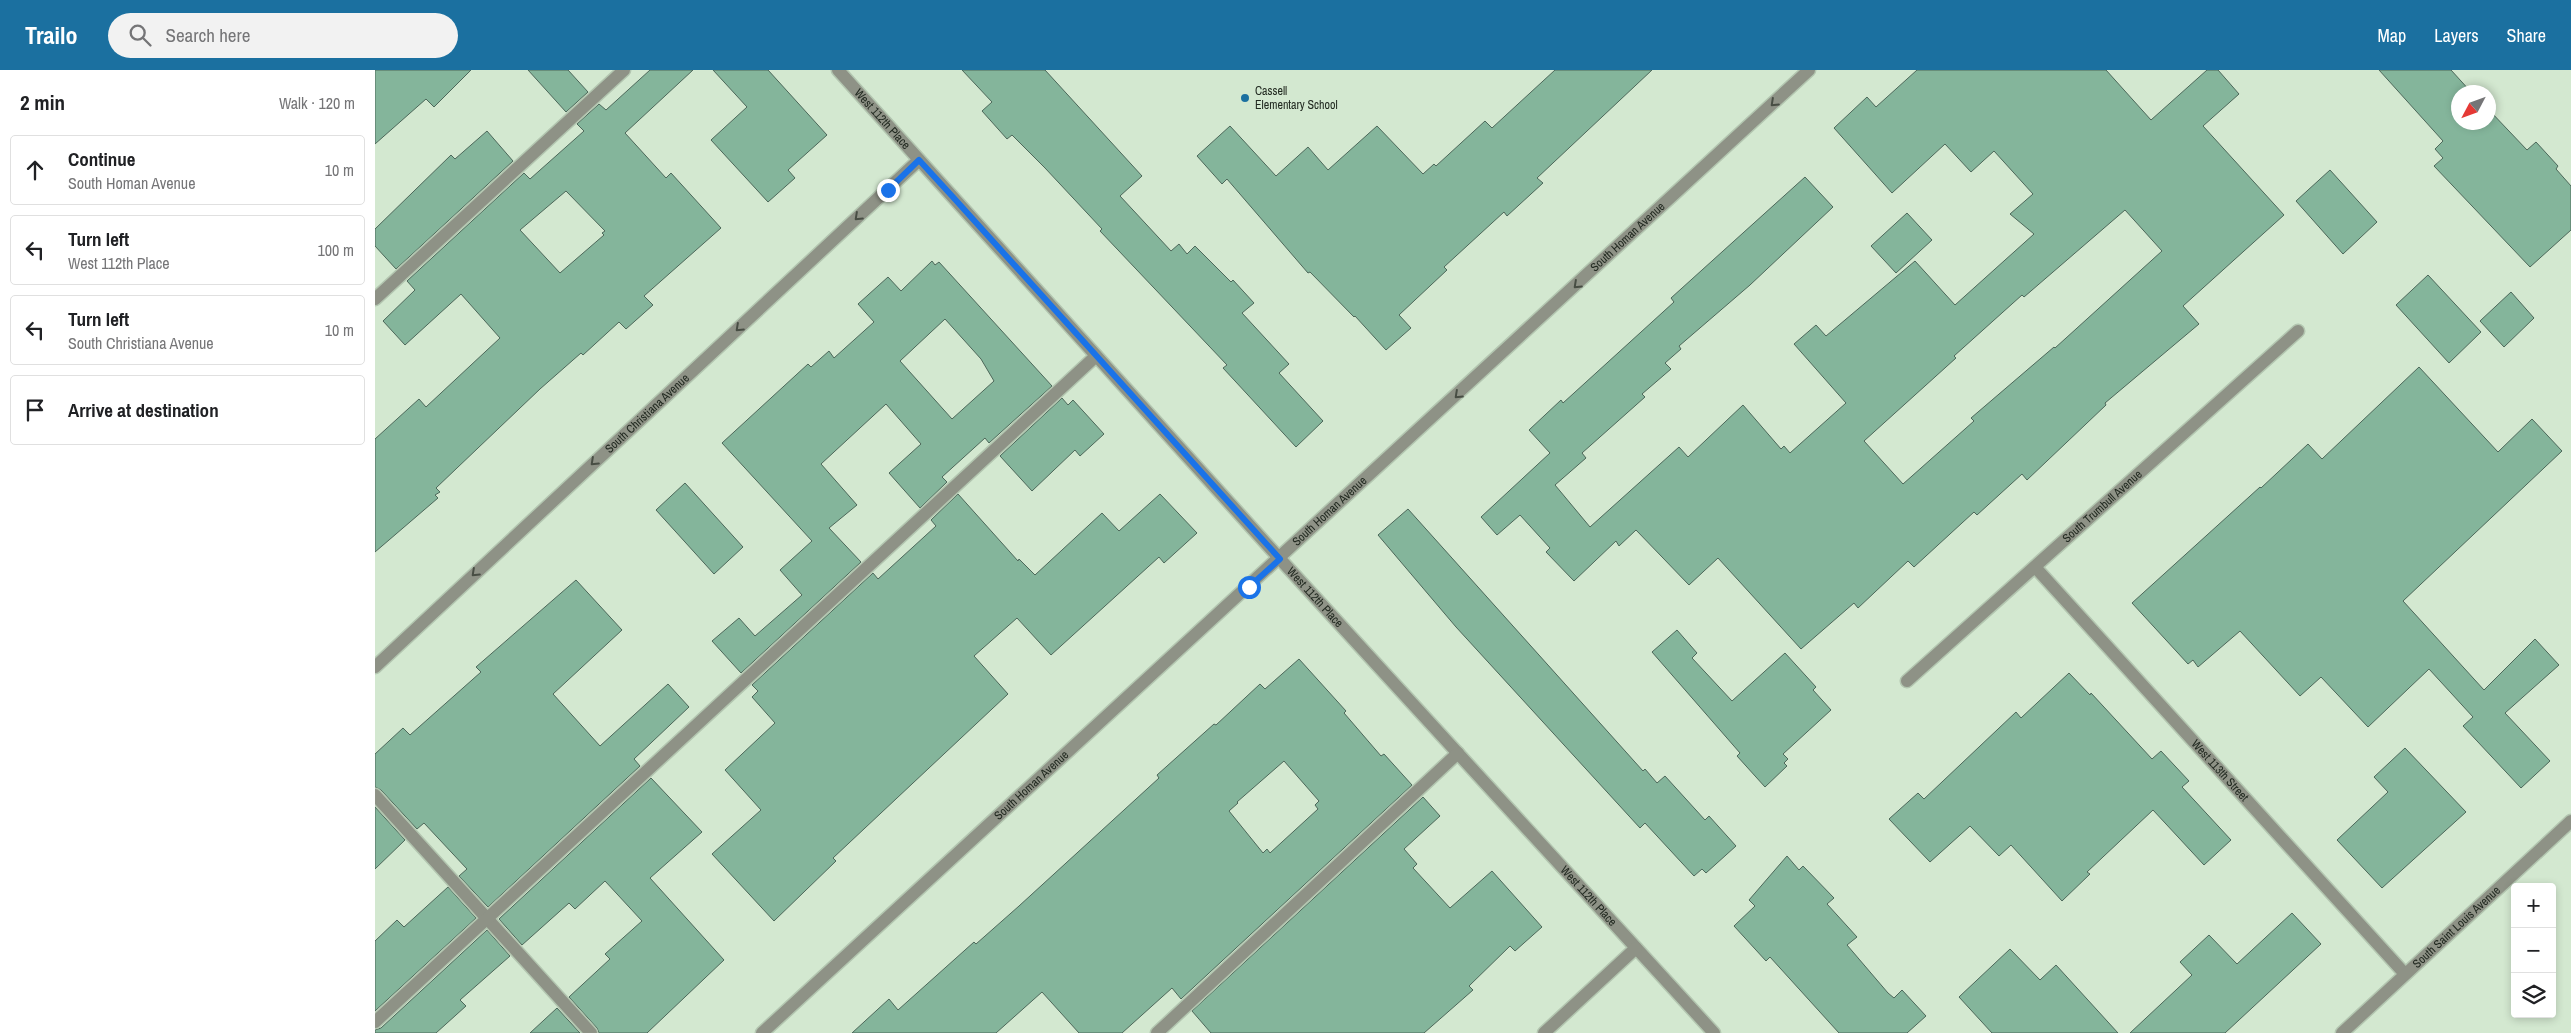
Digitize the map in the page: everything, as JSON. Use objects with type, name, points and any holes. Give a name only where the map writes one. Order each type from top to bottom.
[{"type":"street","points":[[375,299],[624,70]]},
{"type":"street","name":"West 112th Place","points":[[838,70],[1280,559],[1714,1033]]},
{"type":"street","name":"South Homan Avenue","points":[[762,1033],[1280,559],[1809,70]]},
{"type":"street","name":"South Christiana Avenue","points":[[375,667],[919,160]]},
{"type":"street","name":"South Trumbull Avenue","points":[[1907,680],[2298,331]]},
{"type":"street","points":[[375,1022],[1096,356]]},
{"type":"street","name":"West 113th Street","points":[[2035,567],[2405,974]]},
{"type":"street","points":[[1157,1033],[1458,753]]},
{"type":"street","points":[[375,795],[591,1033]]},
{"type":"street","name":"South Saint Louis Avenue","points":[[2342,1033],[2571,821]]},
{"type":"street","points":[[1544,1033],[1636,948]]},
{"type":"building","points":[[375,70],[471,70],[434,107],[426,99],[375,144]]},
{"type":"building","points":[[528,70],[568,70],[588,92],[566,112]]},
{"type":"building","points":[[650,70],[693,70],[625,133],[666,178],[671,173],[721,228],[644,296],[653,305],[626,329],[619,322],[583,355],[581,353],[540,389],[436,488],[440,492],[435,495],[438,498],[375,552],[375,439],[419,399],[426,407],[500,338],[461,294],[405,345],[383,321],[415,290],[407,281],[524,173],[530,179],[584,131],[577,124],[599,104],[606,110]],"holes":[[[566,191],[605,231],[602,233],[604,235],[560,273],[520,230]]]},
{"type":"building","points":[[713,70],[768,70],[827,135],[788,170],[795,178],[768,202],[711,140],[747,107]]},
{"type":"building","points":[[962,70],[1045,70],[1142,176],[1120,196],[1171,251],[1179,244],[1187,254],[1195,246],[1231,282],[1233,280],[1254,303],[1242,313],[1289,364],[1279,373],[1323,421],[1296,447],[1223,368],[1227,365],[1100,231],[1102,229],[1045,168],[1012,135],[1007,139],[982,111],[992,102]]},
{"type":"building","points":[[1555,70],[1652,70],[1537,178],[1543,183],[1507,216],[1504,212],[1444,267],[1447,270],[1399,315],[1411,328],[1386,350],[1355,316],[1310,272],[1308,273],[1227,179],[1222,184],[1197,156],[1230,126],[1276,176],[1308,147],[1328,170],[1377,126],[1423,174],[1434,164],[1436,166],[1485,121],[1492,128]]},
{"type":"building","points":[[1917,70],[2106,70],[2151,120],[2207,70],[2218,70],[2239,94],[2203,126],[2284,215],[2183,306],[2199,324],[2105,403],[2106,405],[2027,480],[2022,474],[1977,515],[1974,512],[1914,567],[1908,561],[1858,608],[1854,603],[1801,649],[1718,558],[1689,585],[1636,530],[1619,546],[1616,541],[1574,581],[1546,552],[1550,548],[1520,515],[1497,535],[1481,517],[1550,453],[1529,430],[1561,400],[1563,403],[1674,302],[1671,298],[1805,177],[1833,207],[1750,285],[1679,346],[1681,349],[1665,363],[1671,369],[1642,394],[1645,397],[1582,453],[1586,458],[1555,485],[1590,527],[1679,447],[1688,457],[1743,405],[1781,449],[1784,446],[1790,453],[1846,403],[1794,344],[1816,325],[1826,336],[1915,261],[1955,305],[2034,234],[2010,214],[2033,194],[1994,151],[1971,172],[1945,144],[1892,193],[1834,128],[1867,97],[1876,107]],"holes":[[[2125,210],[2162,251],[2055,348],[1971,418],[1974,421],[1903,484],[1864,441],[2022,295],[2024,297]]]},
{"type":"building","points":[[2379,70],[2451,70],[2465,85],[2451,85],[2451,130],[2496,130],[2496,117],[2527,150],[2536,142],[2558,166],[2556,169],[2571,186],[2571,230],[2530,267],[2434,166],[2443,158],[2435,149],[2443,141]]},
{"type":"building","points":[[487,131],[513,161],[396,269],[375,246],[375,229],[451,155],[455,159]]},
{"type":"building","points":[[2330,170],[2377,222],[2343,254],[2296,201]]},
{"type":"building","points":[[1907,213],[1932,240],[1896,273],[1871,246]]},
{"type":"building","points":[[932,261],[935,265],[939,262],[1052,386],[989,443],[985,438],[942,477],[947,482],[920,508],[889,473],[921,444],[886,404],[821,464],[857,505],[829,528],[861,562],[741,673],[712,641],[739,618],[755,636],[802,595],[780,570],[812,541],[722,443],[808,364],[811,367],[829,351],[834,358],[874,322],[858,304],[888,277],[901,291]],"holes":[[[945,319],[981,359],[994,381],[952,419],[900,361]]]},
{"type":"building","points":[[2428,275],[2481,332],[2449,363],[2396,305]]},
{"type":"building","points":[[2511,292],[2534,318],[2504,347],[2480,321]]},
{"type":"building","points":[[2419,367],[2498,452],[2532,419],[2562,451],[2403,601],[2484,690],[2535,639],[2559,665],[2505,713],[2550,761],[2521,788],[2463,726],[2473,717],[2429,669],[2368,727],[2321,677],[2300,696],[2240,631],[2198,667],[2193,660],[2188,664],[2132,603],[2308,444],[2322,459]]},
{"type":"building","points":[[1062,398],[1068,405],[1073,400],[1104,434],[1080,456],[1075,450],[1032,491],[1000,456]]},
{"type":"building","points":[[685,483],[743,547],[714,574],[656,510]]},
{"type":"building","points":[[958,494],[1018,561],[1019,559],[1035,575],[1102,513],[1119,531],[1160,494],[1197,533],[1164,563],[1159,557],[1051,655],[1017,618],[974,656],[1008,694],[833,858],[836,861],[774,921],[712,854],[761,810],[725,770],[775,723],[752,697],[758,691],[752,685],[873,573],[878,579],[936,526],[931,520]]},
{"type":"building","points":[[1408,509],[1643,771],[1645,769],[1657,783],[1665,776],[1705,820],[1709,816],[1736,846],[1706,873],[1702,869],[1694,876],[1645,823],[1640,828],[1456,627],[1378,535]]},
{"type":"building","points":[[576,580],[622,630],[553,694],[600,746],[668,684],[689,707],[634,759],[640,766],[488,907],[459,876],[467,869],[424,823],[417,829],[381,790],[375,787],[375,754],[403,728],[410,735],[481,672],[476,667]]},
{"type":"building","points":[[1677,630],[1697,653],[1692,658],[1732,701],[1785,653],[1816,687],[1813,690],[1831,710],[1783,754],[1788,759],[1784,763],[1787,766],[1765,787],[1737,756],[1740,753],[1652,652]]},
{"type":"building","points":[[1299,659],[1346,711],[1344,713],[1381,756],[1384,754],[1412,785],[1181,999],[1172,988],[1122,1033],[1079,1033],[1042,992],[996,1033],[852,1033],[889,999],[898,1010],[974,942],[976,944],[1019,906],[1159,778],[1157,775],[1214,724],[1216,725],[1260,684],[1265,689]],"holes":[[[1284,761],[1319,801],[1315,805],[1318,809],[1270,853],[1267,849],[1263,853],[1229,811]]]},
{"type":"building","points":[[2069,673],[2090,695],[2091,693],[2152,759],[2161,751],[2189,781],[2182,787],[2231,840],[2204,865],[2153,810],[2087,872],[2090,874],[2062,901],[2011,845],[1999,856],[1970,826],[1930,862],[1889,819],[1918,793],[1924,799],[2016,712],[2021,718]]},
{"type":"building","points":[[2405,748],[2466,812],[2382,888],[2337,840],[2388,792],[2374,777]]},
{"type":"building","points":[[651,778],[702,832],[650,878],[724,960],[647,1033],[599,1033],[597,1028],[569,997],[610,959],[605,954],[642,921],[605,881],[575,909],[569,903],[522,945],[499,919]]},
{"type":"building","points":[[1423,797],[1440,816],[1404,849],[1417,864],[1413,868],[1450,908],[1492,871],[1542,927],[1515,951],[1510,946],[1469,986],[1473,990],[1424,1033],[1211,1033],[1192,1011]]},
{"type":"building","points":[[375,807],[405,840],[375,869]]},
{"type":"building","points":[[1787,856],[1799,870],[1803,866],[1834,898],[1827,904],[1857,937],[1847,945],[1888,993],[1894,998],[1902,990],[1926,1016],[1907,1033],[1839,1033],[1770,957],[1766,961],[1734,926],[1755,906],[1749,900]]},
{"type":"building","points":[[448,887],[476,918],[375,1011],[375,941],[397,920],[404,927]]},
{"type":"building","points":[[2292,913],[2321,944],[2225,1033],[2130,1033],[2192,975],[2180,962],[2209,935],[2237,964]]},
{"type":"building","points":[[487,930],[510,956],[460,1000],[466,1006],[436,1033],[375,1033],[375,1030],[381,1028]]},
{"type":"building","points":[[2010,949],[2040,980],[2056,965],[2118,1033],[1992,1033],[1959,997]]},
{"type":"building","points":[[557,1008],[580,1033],[530,1033]]},
{"type":"place","name":"Cassell Elementary School","points":[[1245,98]]},
{"type":"route","points":[[888,190],[919,160],[952,196],[1280,559],[1249,587]]}]
